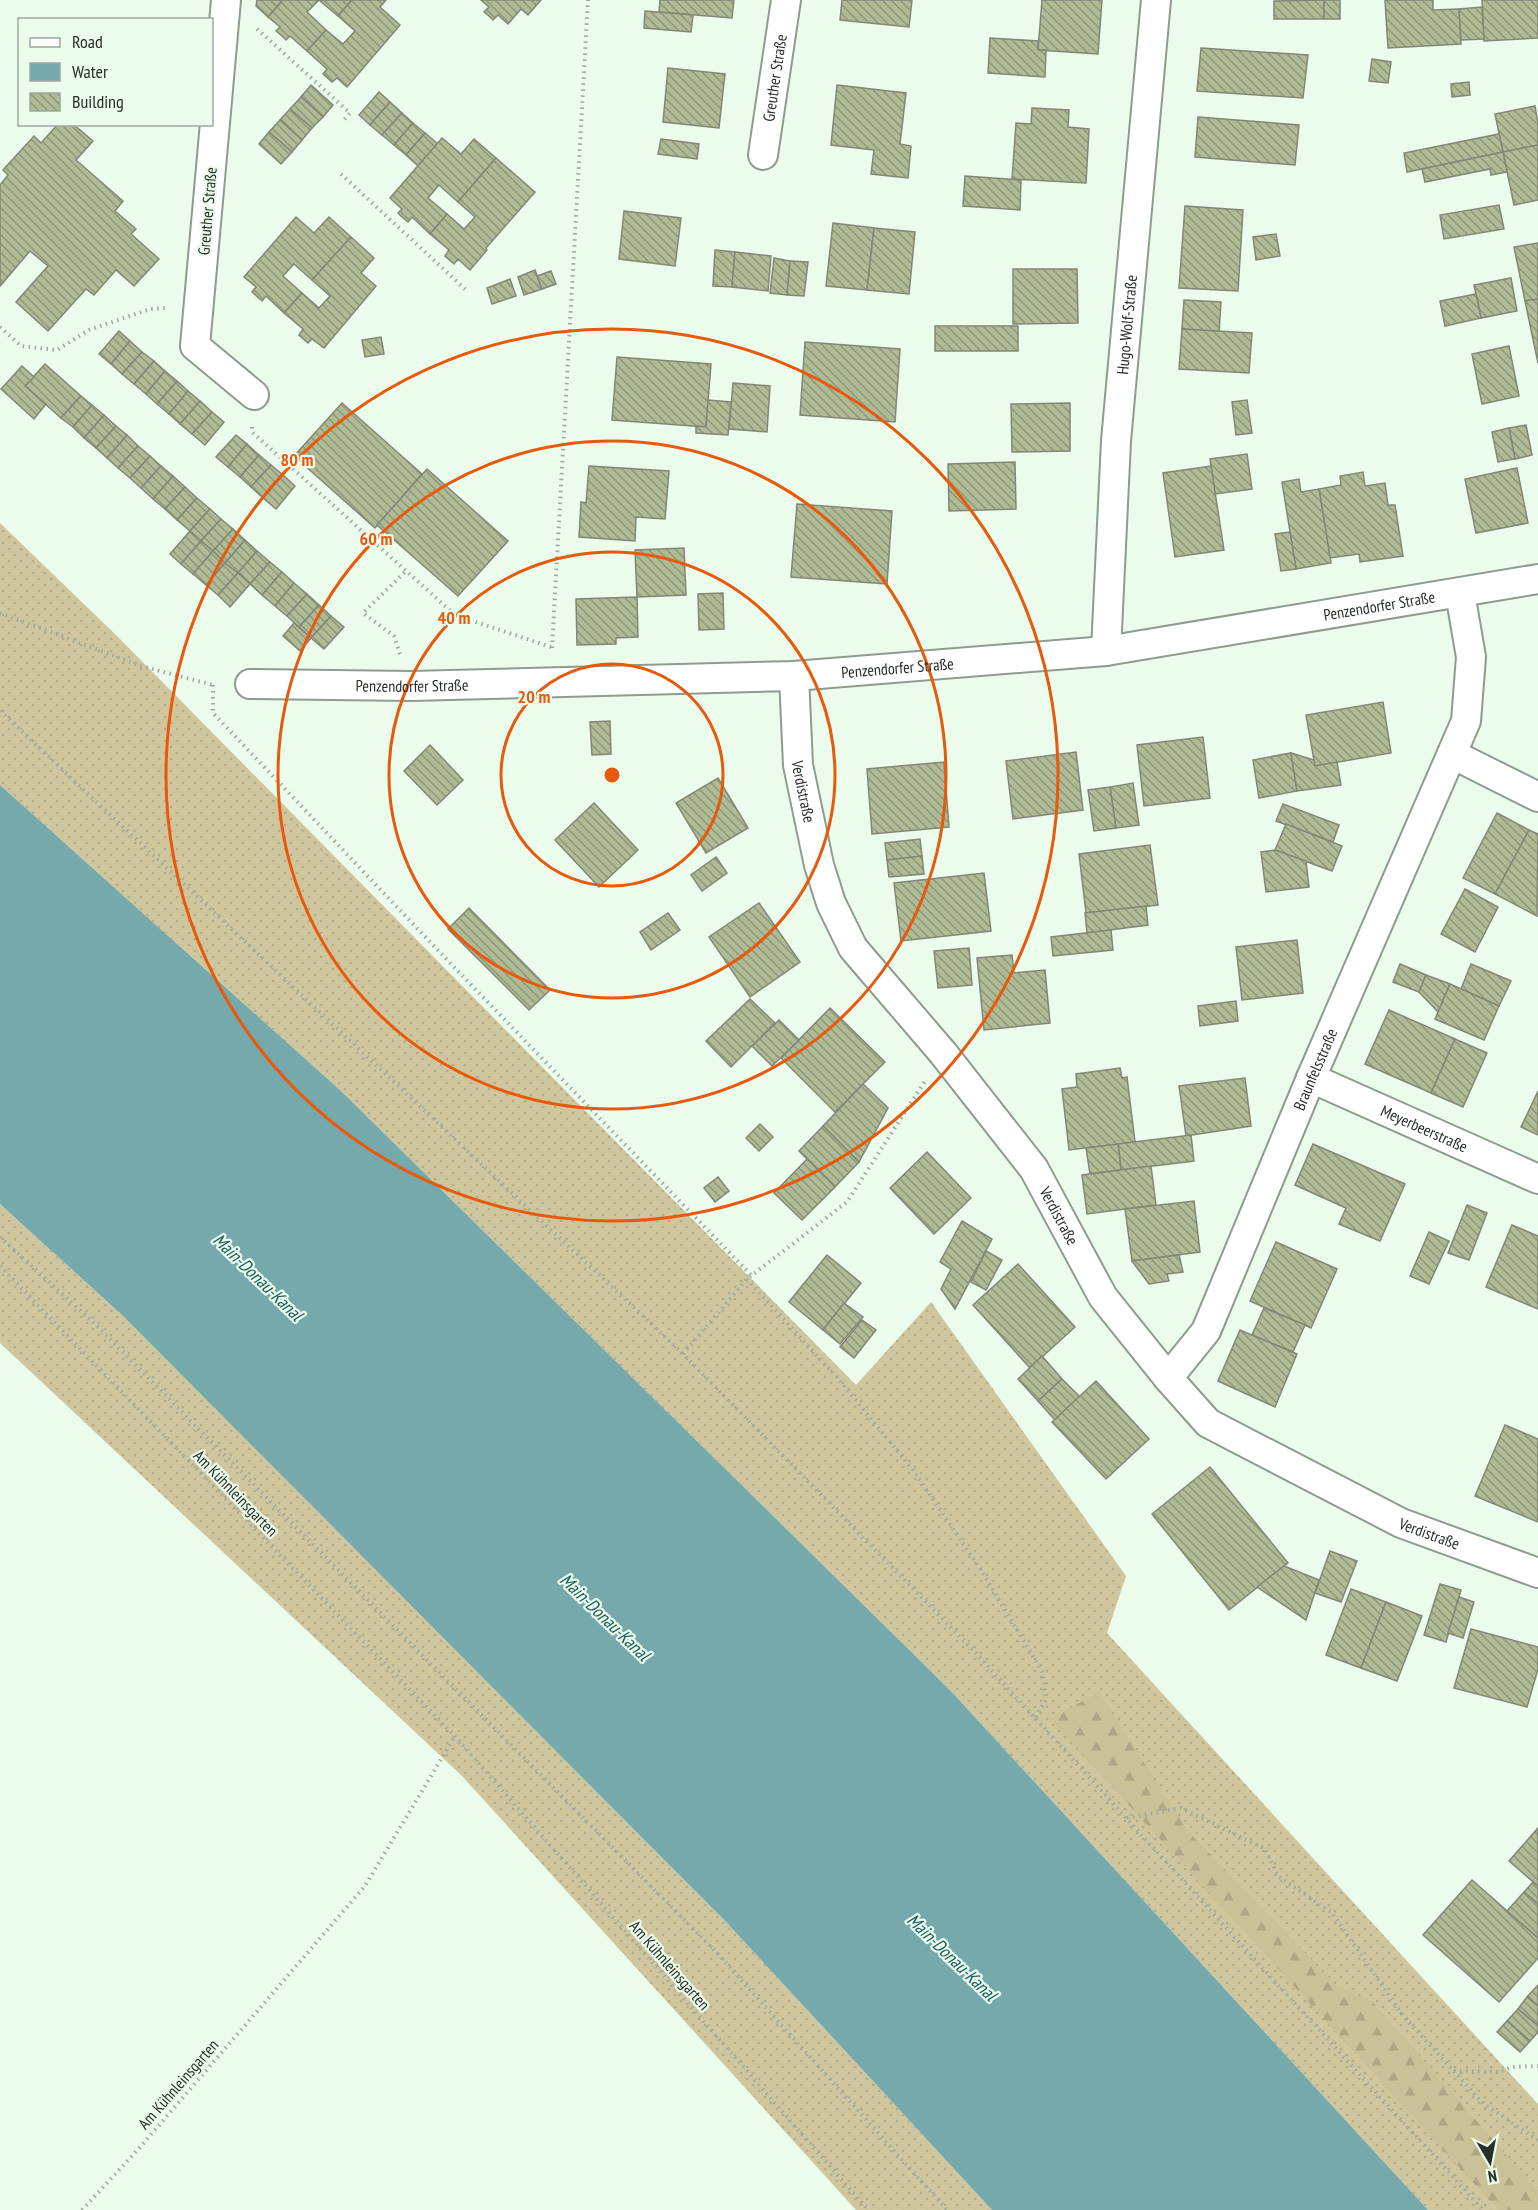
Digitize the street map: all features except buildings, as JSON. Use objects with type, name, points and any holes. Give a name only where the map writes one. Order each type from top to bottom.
[{"type":"street","name":"Greuther Straße","points":[[226,0],[195,346],[254,395]]},
{"type":"street","name":"Greuther Straße","points":[[763,155],[786,0]]},
{"type":"street","name":"Hugo-Wolf-Straße","points":[[1106,651],[1116,441],[1155,0]]},
{"type":"street","name":"Penzendorfer Straße","points":[[250,684],[411,686],[794,676],[1106,651],[1538,579]]},
{"type":"street","name":"Braunfelsstraße","points":[[1168,1378],[1206,1331],[1311,1078],[1466,721],[1471,657],[1460,593]]},
{"type":"street","name":"Verdistraße","points":[[794,676],[798,765],[819,865],[831,903],[853,948],[943,1053],[1034,1169],[1103,1297],[1168,1378],[1208,1423],[1401,1523],[1538,1573]]},
{"type":"street","points":[[1452,754],[1538,797]]},
{"type":"street","name":"Meyerbeerstraße","points":[[1311,1078],[1538,1179]]},
{"type":"path","points":[[226,0],[350,113],[342,122]]},
{"type":"path","points":[[550,682],[588,0]]},
{"type":"path","points":[[341,174],[466,290]]},
{"type":"path","points":[[0,327],[21,346],[57,350],[89,330],[150,309],[199,305]]},
{"type":"path","points":[[254,395],[252,432],[455,615],[552,647]]},
{"type":"path","points":[[406,571],[363,613],[394,636],[411,686]]},
{"type":"path","points":[[0,613],[141,666],[213,685],[250,684]]},
{"type":"path","points":[[213,685],[213,713],[751,1275]]},
{"type":"path","points":[[0,711],[683,1354],[974,1651],[1483,2210]]},
{"type":"path","points":[[683,1354],[751,1275],[847,1202],[943,1053]]},
{"type":"path","points":[[0,1237],[95,1324],[717,1953],[948,2210]]},
{"type":"path","name":"Am Kühnleinsgarten","points":[[0,1266],[454,1736],[868,2210]]},
{"type":"path","points":[[747,1279],[840,1381],[913,1470],[981,1570],[1043,1672],[1047,1700],[1035,1718]]},
{"type":"path","name":"Am Kühnleinsgarten","points":[[82,2210],[142,2145],[365,1886],[454,1736]]},
{"type":"path","points":[[1126,1818],[1180,1808],[1265,1849],[1278,1876],[1332,1914],[1404,2017],[1484,2104],[1538,2140]]},
{"type":"path","points":[[1454,2071],[1500,2072],[1513,2067],[1538,2066]]},
{"type":"shaded area","points":[[0,523],[117,636],[856,1385],[931,1302],[1126,1576],[1107,1633],[1538,2104],[1538,2210],[1428,2210],[950,1690],[340,1090],[0,785]]},
{"type":"shaded area","points":[[0,1204],[122,1315],[727,1923],[992,2210],[856,2210],[462,1776],[0,1343]]},
{"type":"green space","points":[[1099,1692],[1187,1830],[1338,1987],[1372,2001],[1538,2191],[1538,2210],[1498,2210],[1050,1719]]},
{"type":"water","name":"Main-Donau-Kanal","points":[[0,785],[340,1090],[950,1690],[1428,2210],[992,2210],[727,1923],[122,1315],[0,1204]]}]
